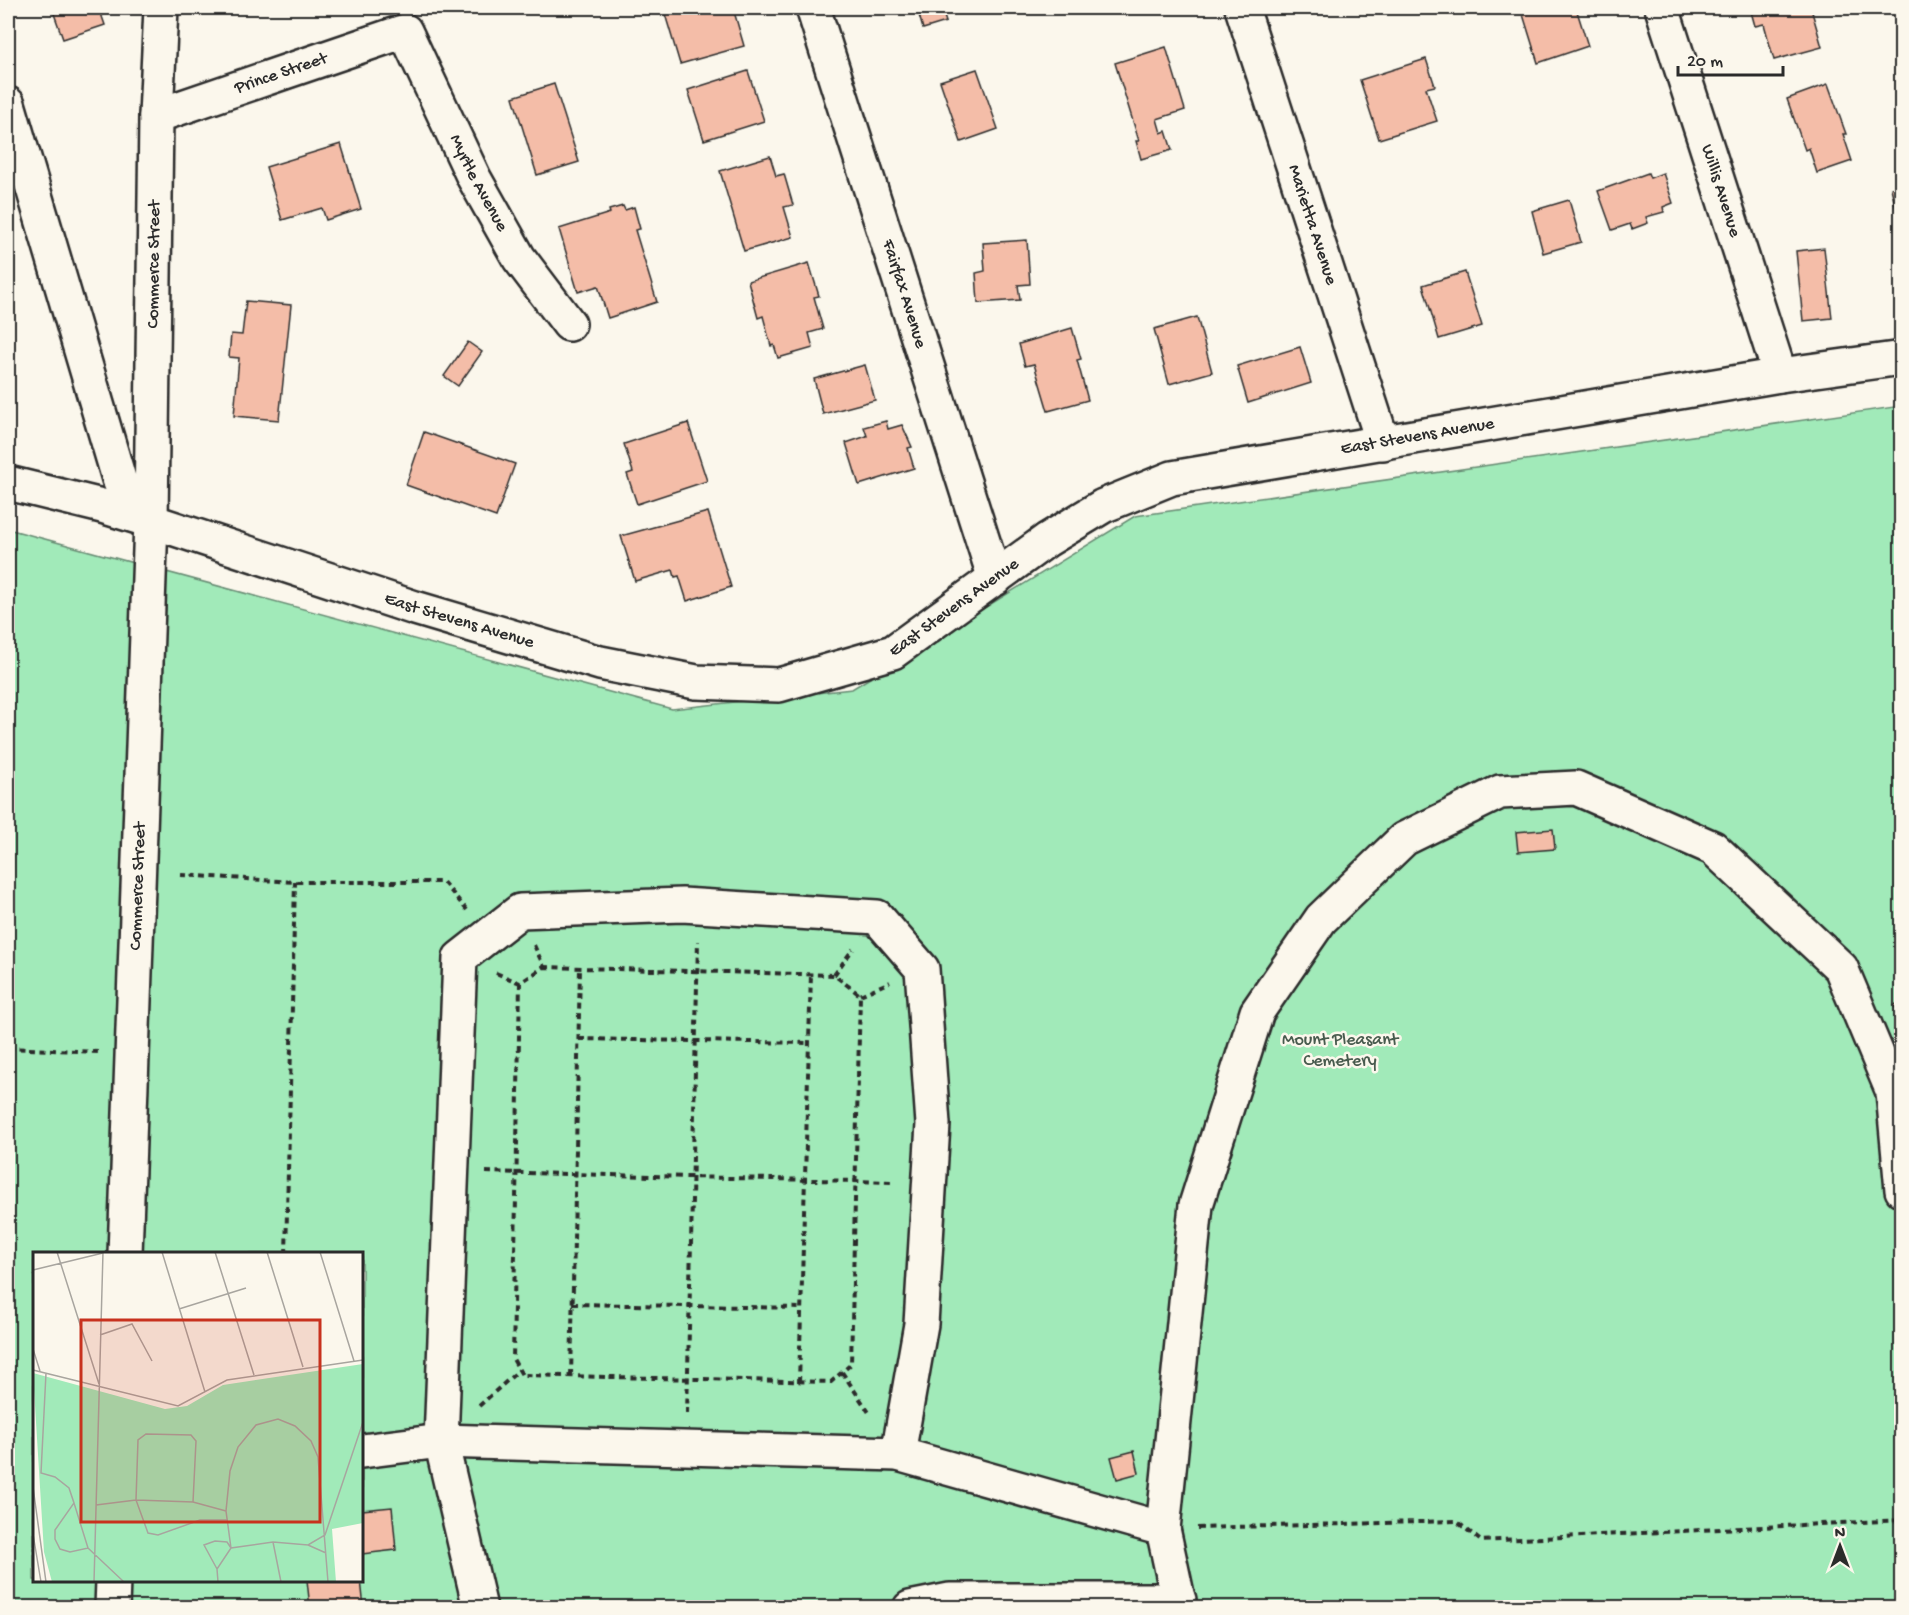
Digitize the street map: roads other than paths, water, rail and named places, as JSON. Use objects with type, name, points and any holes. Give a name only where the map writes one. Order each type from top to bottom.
[{"type":"street","name":"Commerce Street","points":[[125,1252],[151,521],[156,116],[161,8]]},
{"type":"street","name":"Fairfax Avenue","points":[[813,8],[995,579]]},
{"type":"street","name":"Marietta Avenue","points":[[1242,8],[1383,443]]},
{"type":"street","name":"Willis Avenue","points":[[1662,8],[1780,375]]},
{"type":"street","name":"Prince Street","points":[[156,116],[405,31]]},
{"type":"street","name":"Myrtle Avenue","points":[[405,31],[474,178],[519,258],[569,324]]},
{"type":"street","points":[[8,104],[120,482],[151,521]]},
{"type":"street","name":"East Stevens Avenue","points":[[8,483],[102,506],[416,608],[600,663],[696,682],[779,685],[893,652],[1047,540],[1103,506],[1172,478],[1780,375],[1902,358]]},
{"type":"street","points":[[910,1608],[950,1600],[1180,1604],[1163,1529],[1196,1205],[1257,1012],[1321,919],[1404,839],[1500,792],[1576,788],[1713,848],[1841,968],[1893,1092],[1902,1190]]},
{"type":"street","points":[[480,1608],[441,1441],[460,958],[520,911],[682,905],[877,917],[922,969],[933,1124],[921,1324],[898,1454]]},
{"type":"street","points":[[363,1451],[441,1441],[898,1454],[1163,1529]]},
{"type":"street","points":[[112,1608],[113,1582]]},
{"type":"park label","name":"Mount Pleasant Cemetery","points":[[1340,1050]]}]
